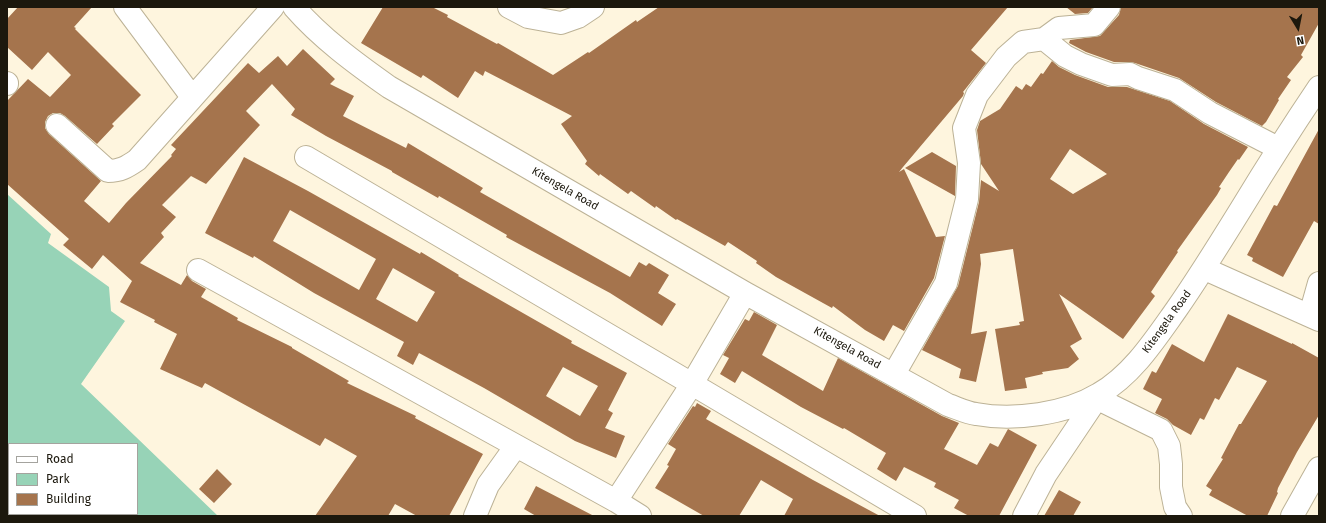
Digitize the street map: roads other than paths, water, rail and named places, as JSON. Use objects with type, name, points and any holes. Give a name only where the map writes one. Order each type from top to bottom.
[{"type":"street","points":[[125,7],[192,97]]},
{"type":"street","points":[[57,125],[103,168],[108,171],[121,170],[137,160],[273,7]]},
{"type":"street","name":"Kitengela Road","points":[[294,7],[308,24],[356,64],[389,87],[746,292],[948,404],[976,414],[1011,418],[1050,413],[1098,397],[1123,376],[1148,350],[1204,269],[1278,148],[1319,87]]},
{"type":"street","points":[[509,7],[528,17],[561,23],[578,17],[593,7]]},
{"type":"street","points":[[894,374],[946,283],[967,199],[969,163],[964,128],[977,95],[1006,57],[1023,42],[1044,39],[1059,28],[1094,25],[1109,7]]},
{"type":"street","points":[[1044,39],[1065,56],[1081,64],[1112,75],[1130,74],[1175,90],[1210,113],[1278,148]]},
{"type":"street","points":[[306,157],[915,516]]},
{"type":"street","points":[[1204,269],[1315,318],[1319,282]]},
{"type":"street","points":[[198,270],[616,501],[640,516]]},
{"type":"street","points":[[616,501],[692,384],[746,292]]},
{"type":"street","points":[[1024,516],[1046,474],[1098,397],[1162,430],[1169,446],[1172,464],[1171,487],[1175,507],[1181,516]]},
{"type":"street","points":[[475,516],[488,486],[516,446]]},
{"type":"street","points":[[1292,516],[1319,468]]}]
